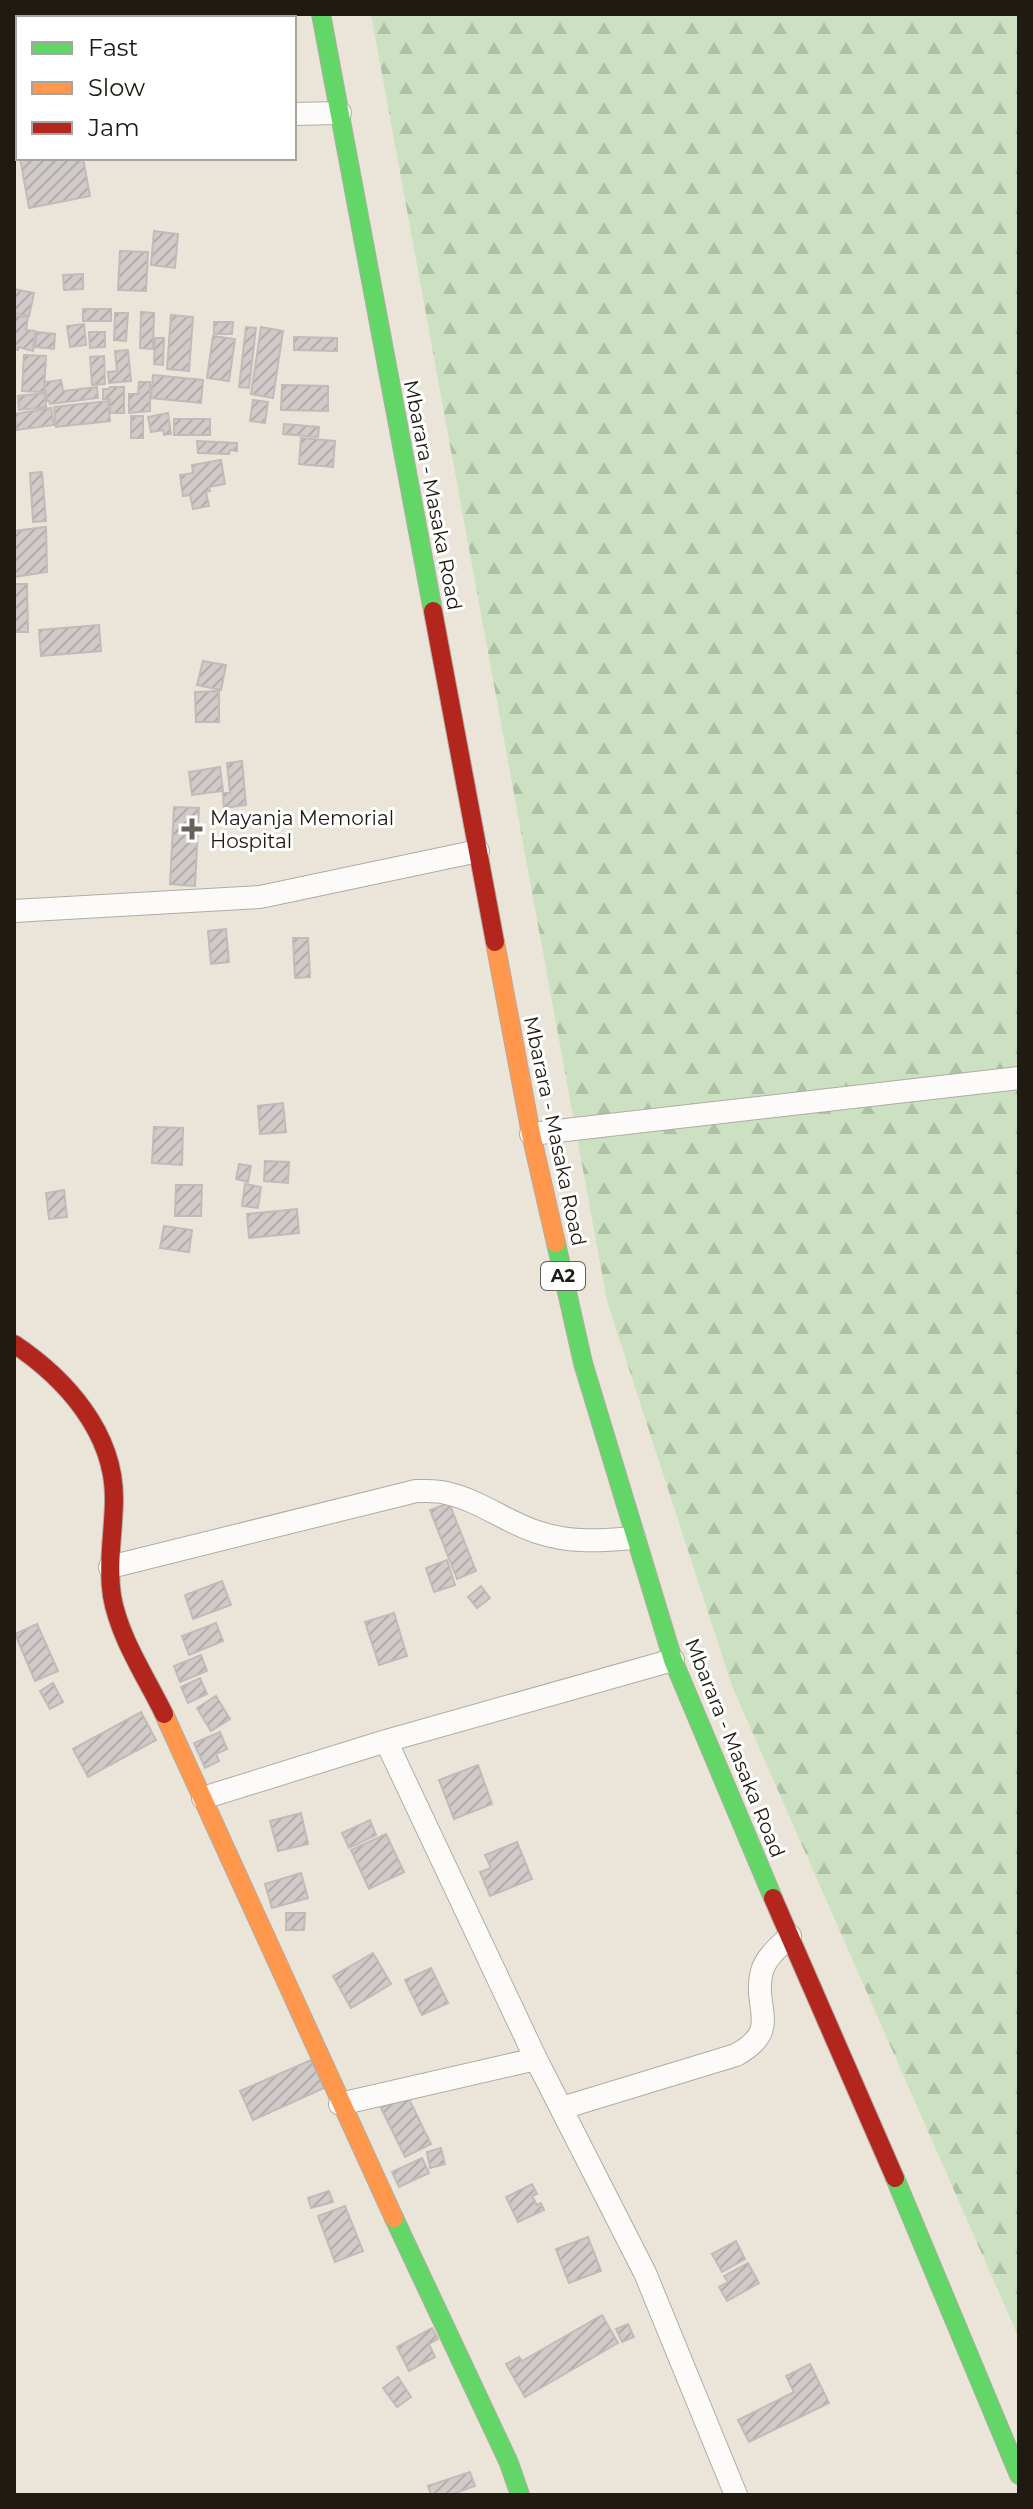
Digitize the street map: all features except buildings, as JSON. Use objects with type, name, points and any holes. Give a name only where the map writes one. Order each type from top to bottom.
[{"type":"main road","name":"Mbarara - Masaka Road","points":[[321,14],[531,1134],[583,1363],[673,1660],[935,2269],[1019,2475]]},
{"type":"main road","points":[[14,1344],[61,1383],[90,1417],[107,1450],[114,1491],[110,1567],[114,1607],[340,2104],[509,2463],[520,2495]]},
{"type":"street","points":[[296,114],[340,113]]},
{"type":"street","points":[[14,911],[260,897],[478,851]]},
{"type":"street","points":[[531,1134],[1019,1078]]},
{"type":"street","points":[[110,1567],[416,1491],[444,1492],[473,1502],[534,1532],[560,1538],[589,1542],[634,1538]]},
{"type":"street","points":[[203,1798],[386,1741],[673,1660]]},
{"type":"street","points":[[386,1741],[536,2059],[645,2273],[736,2495]]},
{"type":"street","points":[[562,2108],[736,2055],[754,2046],[762,2032],[761,1975],[764,1966],[790,1936]]},
{"type":"street","points":[[340,2104],[536,2059]]},
{"type":"green space","points":[[371,14],[1019,14],[1019,2338],[732,1686],[607,1301]]},
{"type":"traffic: fast","points":[[321,14],[433,611]]},
{"type":"traffic: fast","points":[[556,1243],[583,1363],[673,1660],[773,1898]]},
{"type":"traffic: fast","points":[[895,2178],[1019,2475]]},
{"type":"traffic: fast","points":[[394,2218],[509,2463],[520,2495]]},
{"type":"traffic: slow","points":[[495,942],[531,1134],[556,1243]]},
{"type":"traffic: slow","points":[[164,1714],[394,2218]]},
{"type":"traffic: jam","points":[[433,611],[495,942]]},
{"type":"traffic: jam","points":[[14,1344],[68,1390],[96,1429],[106,1451],[114,1498],[110,1559],[112,1596],[127,1642],[164,1714]]},
{"type":"traffic: jam","points":[[773,1898],[895,2178]]},
{"type":"place","name":"Mayanja Memorial Hospital","points":[[192,829]]}]
